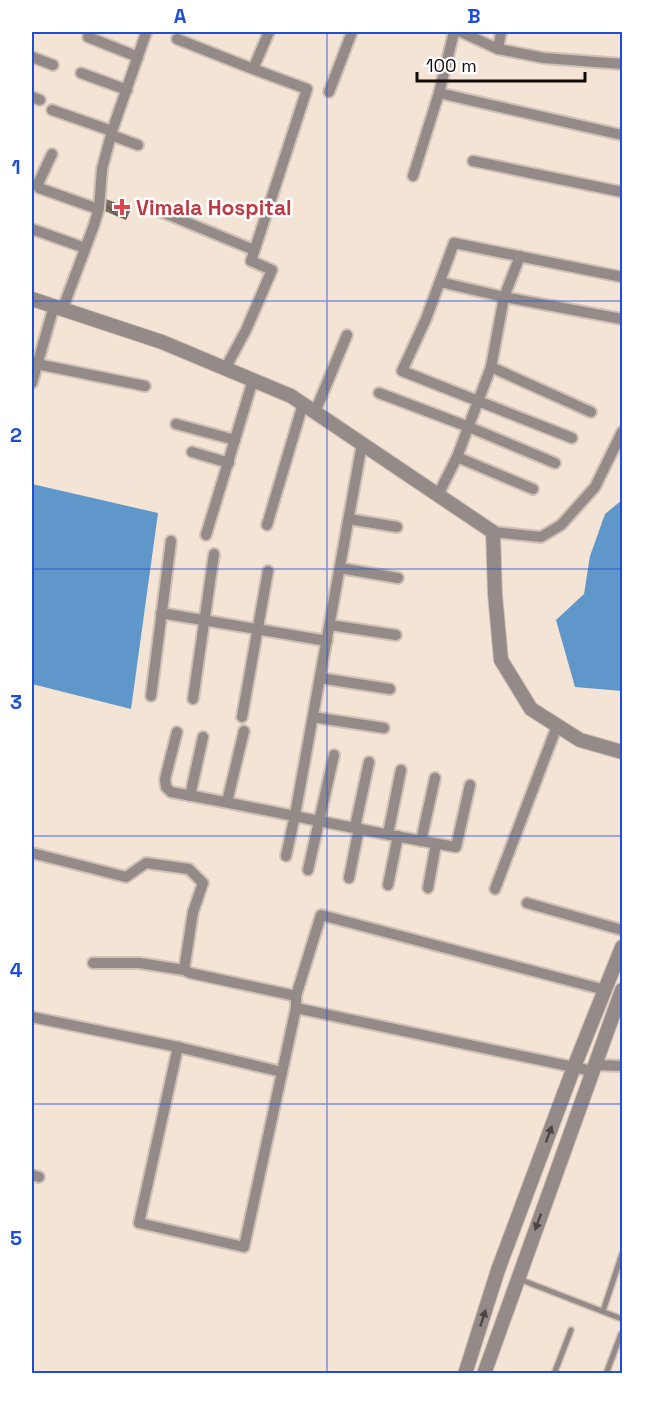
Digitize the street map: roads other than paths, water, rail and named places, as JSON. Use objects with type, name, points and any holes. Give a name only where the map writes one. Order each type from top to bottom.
[{"type":"street","points":[[253,69],[269,32]]},
{"type":"street","points":[[329,92],[352,32]]},
{"type":"street","points":[[413,176],[440,93],[454,32]]},
{"type":"street","points":[[461,32],[498,49],[544,58],[622,64]]},
{"type":"street","points":[[498,49],[501,32]]},
{"type":"street","points":[[32,383],[58,307],[86,248],[98,209],[99,187],[111,133],[146,33]]},
{"type":"street","points":[[88,37],[138,57]]},
{"type":"street","points":[[177,39],[307,89],[251,261],[272,270],[246,330],[225,369]]},
{"type":"street","points":[[32,57],[53,65]]},
{"type":"street","points":[[81,73],[127,90]]},
{"type":"street","points":[[440,93],[622,135]]},
{"type":"street","points":[[52,110],[138,145]]},
{"type":"street","points":[[52,154],[38,184],[39,188],[98,209]]},
{"type":"street","points":[[473,161],[622,192]]},
{"type":"street","points":[[157,210],[254,250]]},
{"type":"street","points":[[32,229],[86,248]]},
{"type":"street","points":[[572,438],[402,371],[426,319],[454,243],[622,277]]},
{"type":"street","points":[[438,495],[457,457],[491,367],[504,297],[520,256]]},
{"type":"street","points":[[440,282],[504,297],[622,319]]},
{"type":"street","points":[[32,299],[162,342],[291,396],[493,532],[541,537],[561,525],[595,487],[622,432]]},
{"type":"street","points":[[267,525],[309,408],[346,335]]},
{"type":"street","points":[[37,364],[145,386]]},
{"type":"street","points":[[491,367],[591,412]]},
{"type":"street","points":[[206,535],[253,380]]},
{"type":"street","points":[[379,393],[555,463]]},
{"type":"street","points":[[176,424],[235,440]]},
{"type":"street","points":[[286,856],[362,444]]},
{"type":"street","points":[[192,452],[229,463]]},
{"type":"street","points":[[457,457],[533,489]]},
{"type":"street","points":[[349,519],[397,527]]},
{"type":"street","points":[[493,532],[495,594],[501,660],[531,709],[580,740],[622,752]]},
{"type":"street","points":[[151,696],[171,541]]},
{"type":"street","points":[[193,699],[214,554]]},
{"type":"street","points":[[340,568],[398,578]]},
{"type":"street","points":[[242,717],[268,571]]},
{"type":"street","points":[[161,613],[327,641]]},
{"type":"street","points":[[330,625],[396,635]]},
{"type":"street","points":[[320,678],[390,689]]},
{"type":"street","points":[[313,717],[384,728]]},
{"type":"street","points":[[495,889],[557,726]]},
{"type":"street","points":[[228,802],[244,731]]},
{"type":"street","points":[[177,732],[165,779],[166,787],[171,792],[436,844],[456,847],[470,785]]},
{"type":"street","points":[[190,796],[203,737]]},
{"type":"street","points":[[308,870],[334,755]]},
{"type":"street","points":[[349,878],[369,762]]},
{"type":"street","points":[[388,885],[401,770]]},
{"type":"street","points":[[422,841],[435,778]]},
{"type":"street","points":[[428,888],[436,844]]},
{"type":"street","points":[[32,853],[126,877],[146,863],[189,869],[203,883],[193,912],[184,970]]},
{"type":"street","points":[[527,903],[622,930]]},
{"type":"street","points":[[178,1047],[139,1223],[244,1247],[296,1008],[296,996],[321,915],[605,990]]},
{"type":"street","points":[[465,1374],[498,1270],[574,1067],[622,947]]},
{"type":"street","points":[[93,963],[139,963],[184,970],[190,974],[296,996]]},
{"type":"street","points":[[484,1374],[622,990]]},
{"type":"street","points":[[296,1008],[574,1067],[622,1066]]},
{"type":"street","points":[[32,1017],[178,1047],[282,1072]]},
{"type":"street","points":[[528,1191],[547,1198]]},
{"type":"lane","points":[[603,1311],[622,1254]]},
{"type":"lane","points":[[518,1278],[622,1319]]},
{"type":"lane","points":[[554,1374],[571,1330]]},
{"type":"lane","points":[[606,1374],[621,1334]]},
{"type":"water","points":[[32,484],[158,513],[131,709],[32,684]]},
{"type":"water","points":[[622,500],[622,691],[575,687],[556,620],[584,594],[590,556],[605,514]]},
{"type":"place","name":"Vimala Hospital","points":[[122,207]]}]
